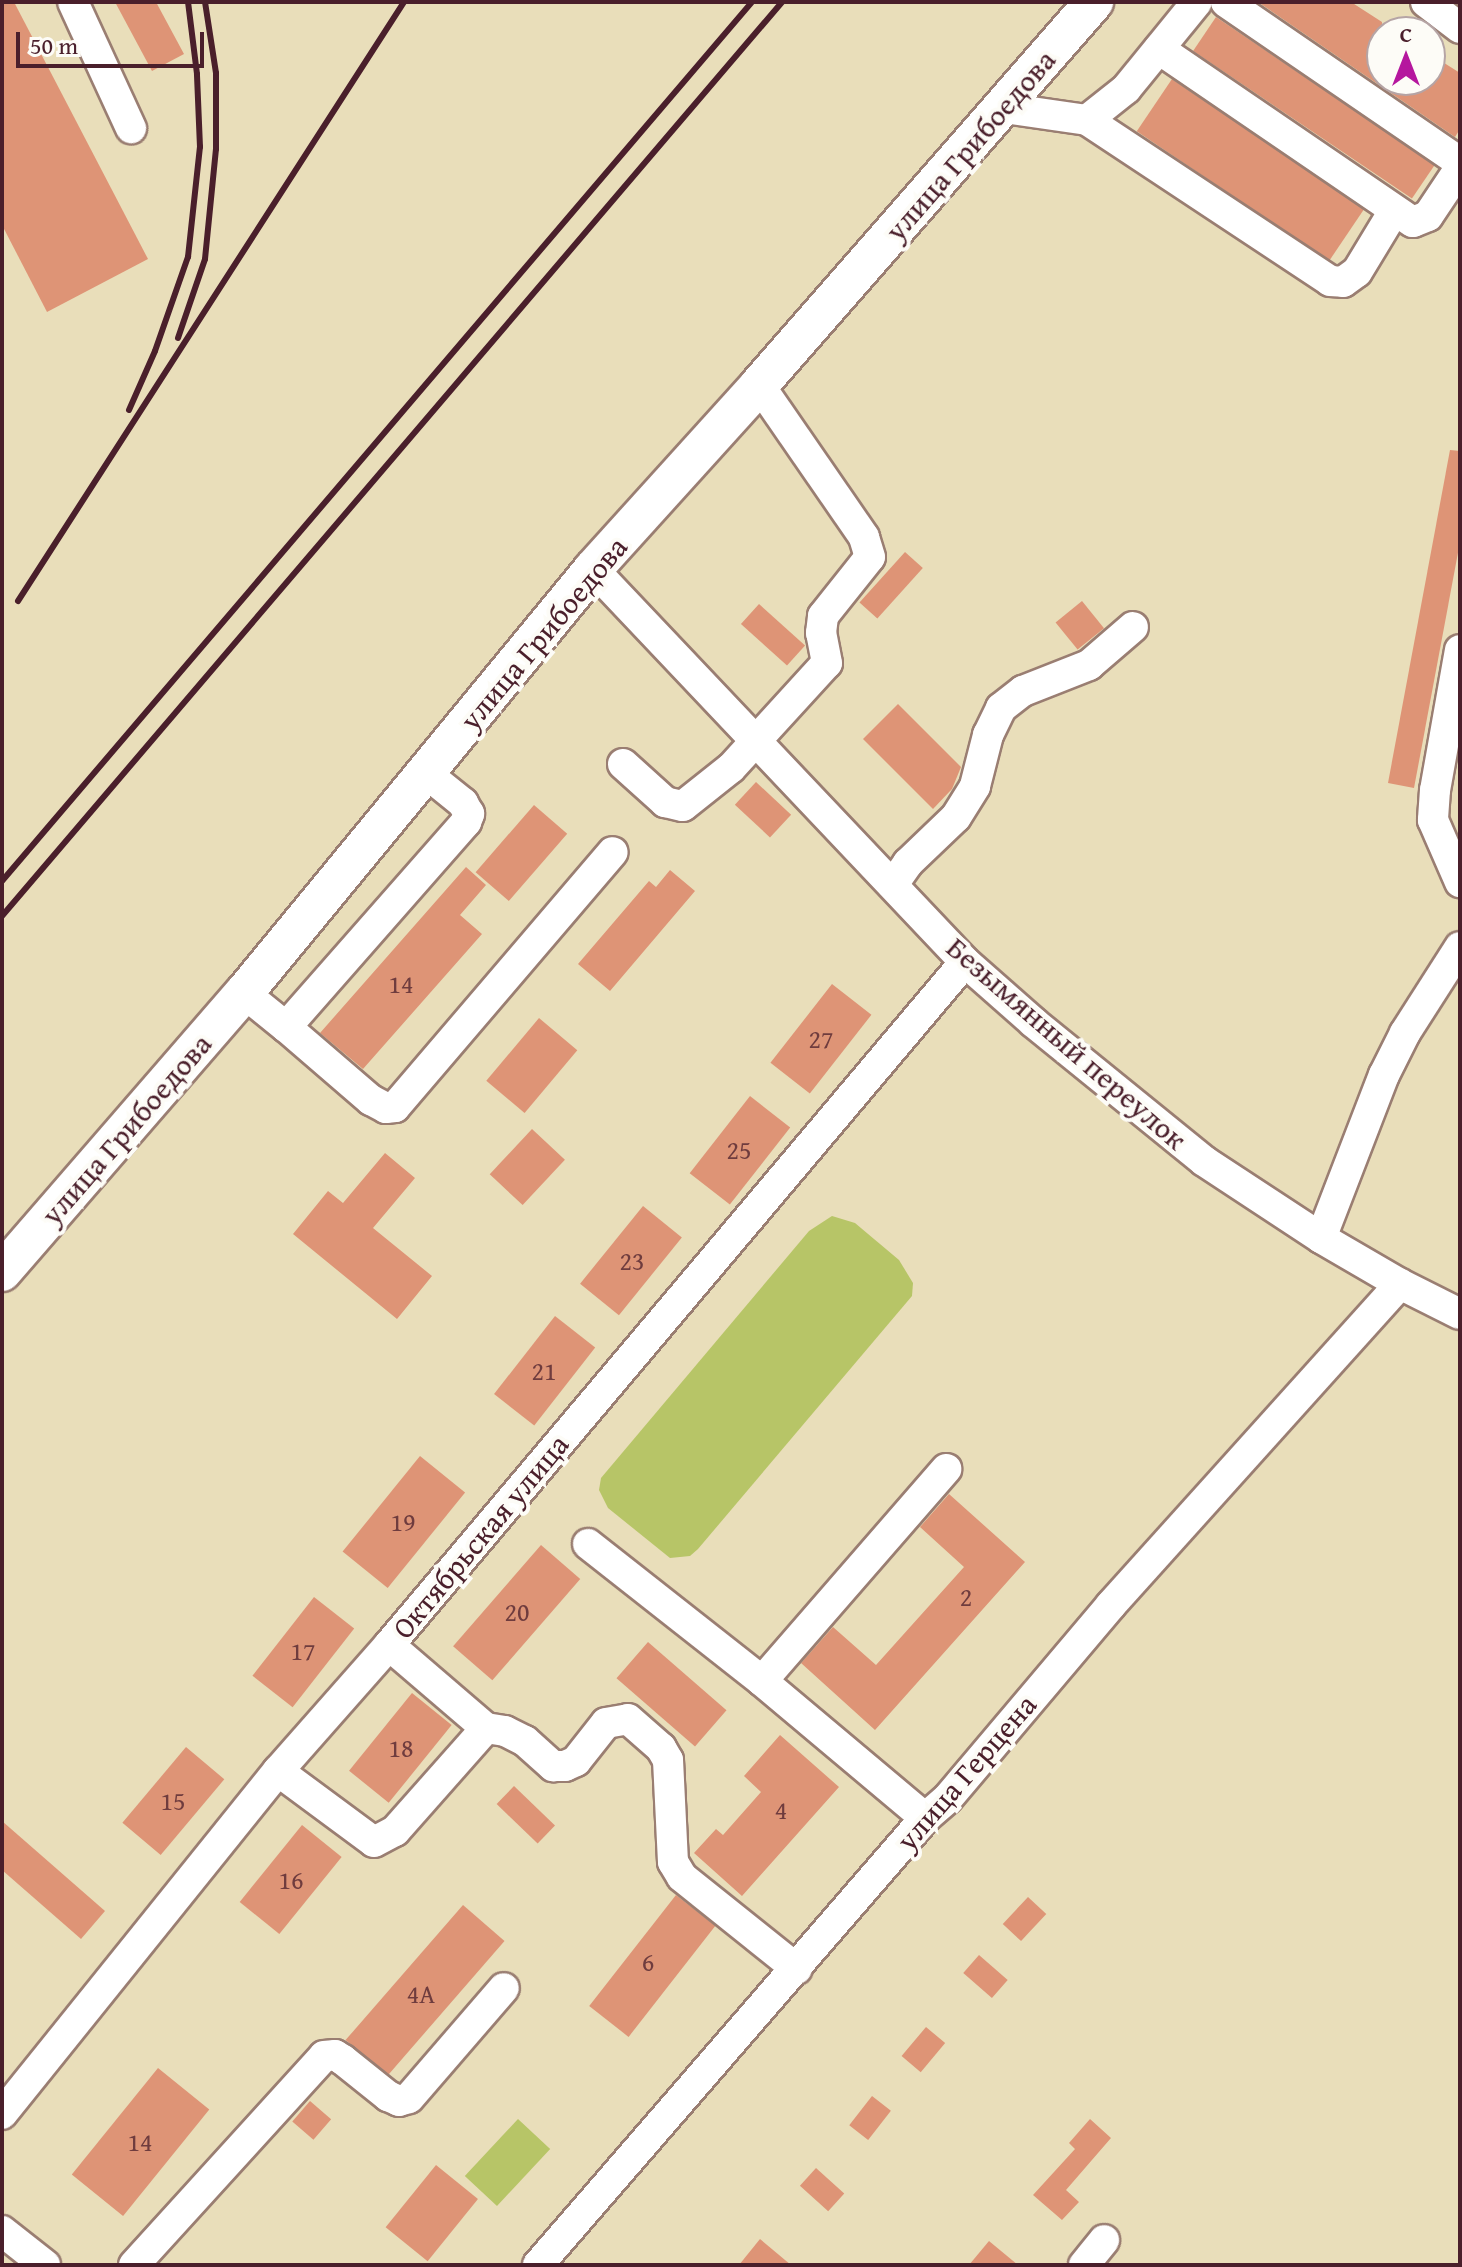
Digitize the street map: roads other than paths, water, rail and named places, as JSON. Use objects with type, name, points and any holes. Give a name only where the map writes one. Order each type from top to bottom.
[{"type":"main road","name":"улица Грибоедова","points":[[2,1272],[244,993],[593,569],[1004,108],[1094,2]]},
{"type":"street","points":[[73,2],[131,128]]},
{"type":"street","points":[[1087,120],[1126,89],[1197,2]]},
{"type":"street","points":[[1159,49],[1394,211],[1413,222],[1428,216],[1460,165],[1226,2]]},
{"type":"street","points":[[1426,2],[1460,28]]},
{"type":"street","points":[[1004,108],[1087,120],[1330,281],[1343,282],[1357,272],[1394,211]]},
{"type":"street","points":[[623,764],[665,802],[683,806],[731,768],[827,663],[821,633],[823,616],[870,557],[864,537],[759,385]]},
{"type":"street","name":"Безымянный переулок","points":[[593,569],[894,883],[965,962],[1033,1022],[1204,1161],[1321,1238],[1400,1284],[1460,1314]]},
{"type":"street","points":[[894,883],[908,863],[956,817],[975,786],[988,735],[1001,708],[1023,691],[1089,665],[1133,627]]},
{"type":"street","points":[[1460,650],[1435,790],[1433,820],[1460,882]]},
{"type":"street","points":[[286,1027],[466,822],[469,814],[463,803],[427,774]]},
{"type":"street","points":[[244,993],[371,1100],[386,1108],[395,1107],[613,852]]},
{"type":"street","points":[[1321,1238],[1384,1075],[1405,1033],[1460,947]]},
{"type":"street","name":"Октябрьская улица","points":[[2,2114],[278,1771],[389,1645],[965,962]]},
{"type":"street","name":"улица Герцена","points":[[538,2265],[925,1818],[948,1798],[1111,1605],[1400,1284]]},
{"type":"street","points":[[762,1681],[946,1469]]},
{"type":"street","points":[[588,1544],[762,1681],[925,1818]]},
{"type":"street","points":[[389,1645],[486,1728],[505,1731],[525,1741],[553,1766],[565,1766],[576,1761],[606,1723],[628,1719],[661,1748],[668,1760],[673,1862],[682,1877],[797,1969]]},
{"type":"street","points":[[278,1771],[367,1839],[381,1840],[395,1831],[486,1728]]},
{"type":"street","points":[[134,2265],[324,2056],[335,2055],[388,2096],[399,2101],[409,2098],[504,1988]]},
{"type":"street","points":[[2,2231],[45,2265]]},
{"type":"street","points":[[1084,2265],[1104,2240]]},
{"type":"railway","points":[[129,410],[155,351],[188,257],[200,147],[197,74],[188,2]]},
{"type":"railway","points":[[178,338],[205,259],[216,149],[216,73],[205,2]]},
{"type":"railway","points":[[18,601],[404,2]]},
{"type":"railway","points":[[2,881],[752,2]]},
{"type":"railway","points":[[2,916],[782,2]]}]
